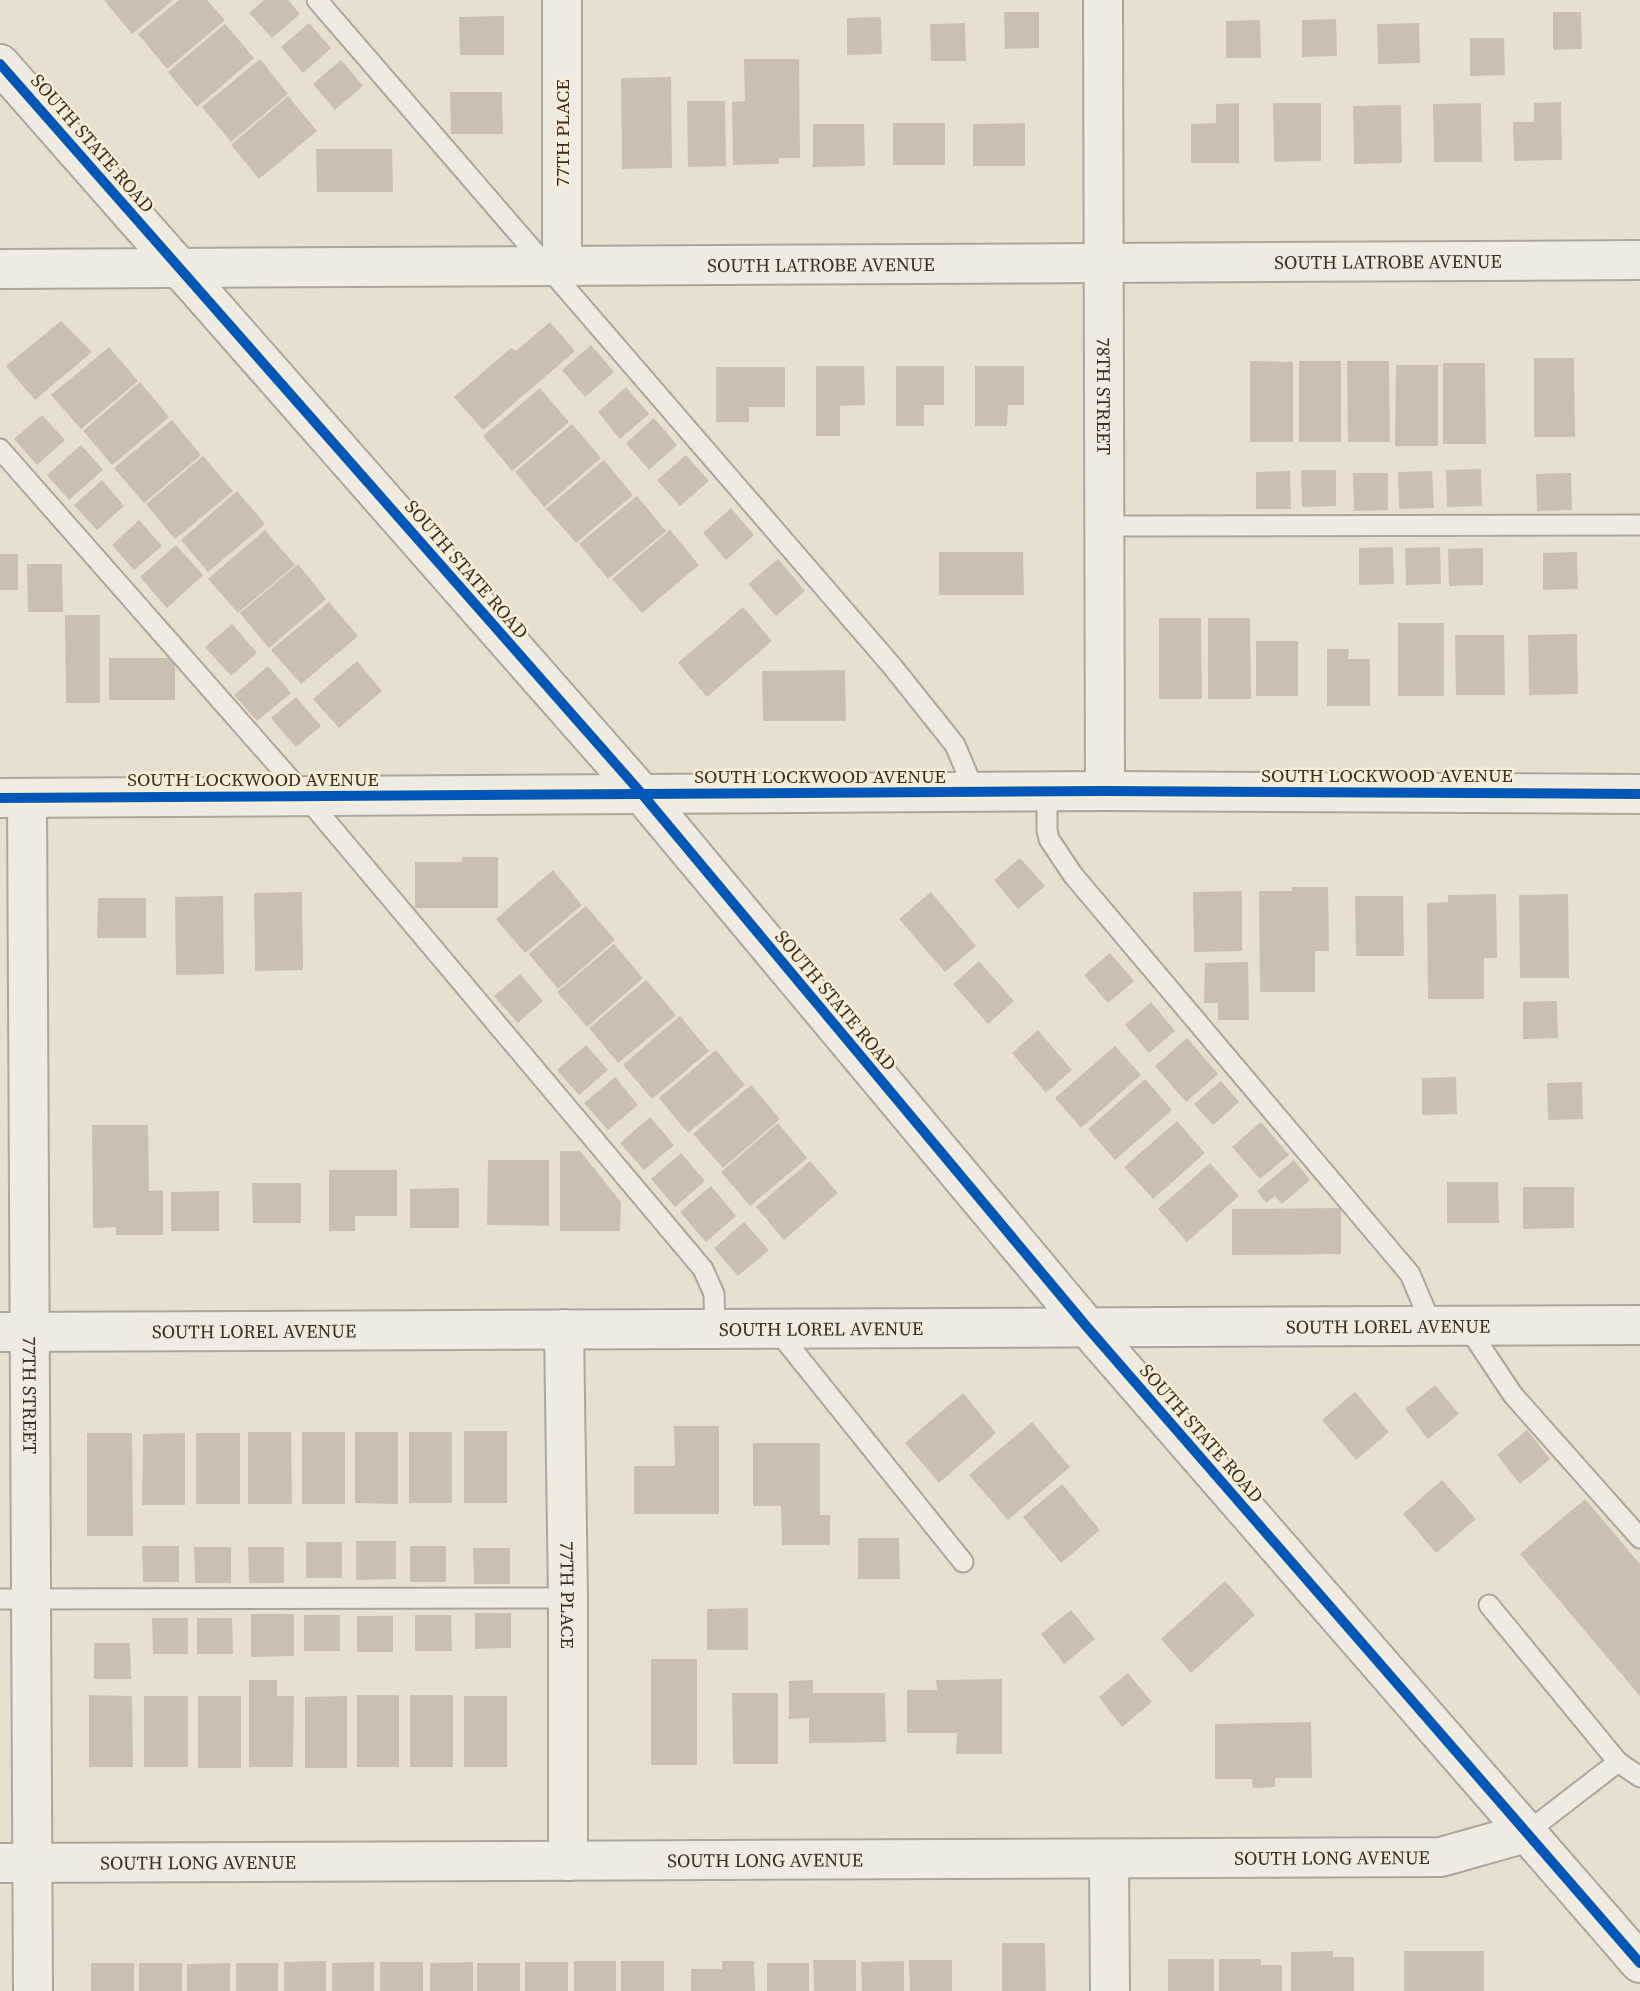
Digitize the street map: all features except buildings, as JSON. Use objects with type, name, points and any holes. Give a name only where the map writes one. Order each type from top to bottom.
[{"type":"street","name":"77TH PLACE","points":[[554,266],[562,0]]},
{"type":"street","name":"78TH STREET","points":[[1103,0],[1105,791]]},
{"type":"street","name":"SOUTH STATE ROAD","points":[[0,64],[642,794],[1087,1327],[1640,1963]]},
{"type":"street","name":"SOUTH LATROBE AVENUE","points":[[0,269],[1640,260]]},
{"type":"street","name":"SOUTH LOCKWOOD AVENUE","points":[[14,798],[1105,791],[1640,794]]},
{"type":"street","name":"77TH STREET","points":[[14,798],[16,1863],[33,1991]]},
{"type":"street","name":"SOUTH LOREL AVENUE","points":[[15,1332],[1640,1325]]},
{"type":"street","name":"77TH PLACE","points":[[564,1329],[568,1861]]},
{"type":"street","name":"SOUTH LONG AVENUE","points":[[16,1863],[1441,1857],[1526,1833]]},
{"type":"street","points":[[1109,1859],[1111,1991]]},
{"type":"lane","points":[[317,0],[554,266],[944,729],[955,745],[975,792]]},
{"type":"lane","points":[[0,449],[305,796],[703,1269],[714,1294],[715,1329]]},
{"type":"lane","points":[[1104,526],[1640,525]]},
{"type":"lane","points":[[1047,792],[1049,839],[1073,875],[1410,1274],[1449,1326],[1640,1538]]},
{"type":"lane","points":[[776,1329],[962,1562]]},
{"type":"lane","points":[[15,1599],[568,1598]]},
{"type":"lane","points":[[1489,1605],[1618,1762],[1640,1777]]},
{"type":"lane","points":[[1526,1833],[1618,1762]]},
{"type":"cycle path","points":[[0,64],[642,794],[1087,1327],[1640,1963]]},
{"type":"cycle path","points":[[0,798],[1105,791],[1640,794]]}]
